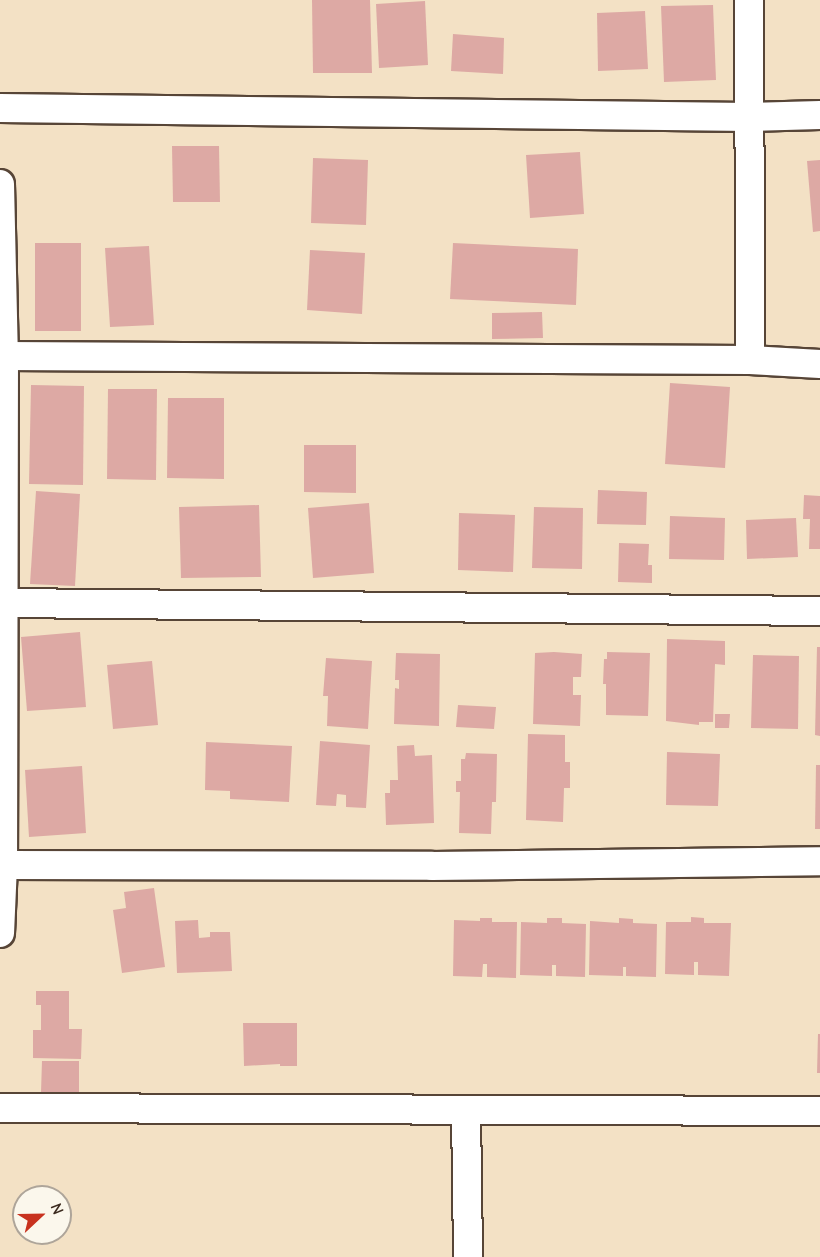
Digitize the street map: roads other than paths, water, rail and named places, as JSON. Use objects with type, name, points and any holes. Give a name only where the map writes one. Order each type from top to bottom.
[{"type":"street","points":[[749,0],[750,360]]},
{"type":"street","points":[[0,108],[749,117],[820,115]]},
{"type":"street","points":[[0,184],[3,356],[3,865],[0,933]]},
{"type":"street","points":[[3,356],[750,360],[820,364]]},
{"type":"street","points":[[3,603],[820,611]]},
{"type":"street","points":[[3,865],[432,866],[820,861]]},
{"type":"street","points":[[0,1108],[820,1111]]},
{"type":"street","points":[[466,1110],[468,1257]]}]
